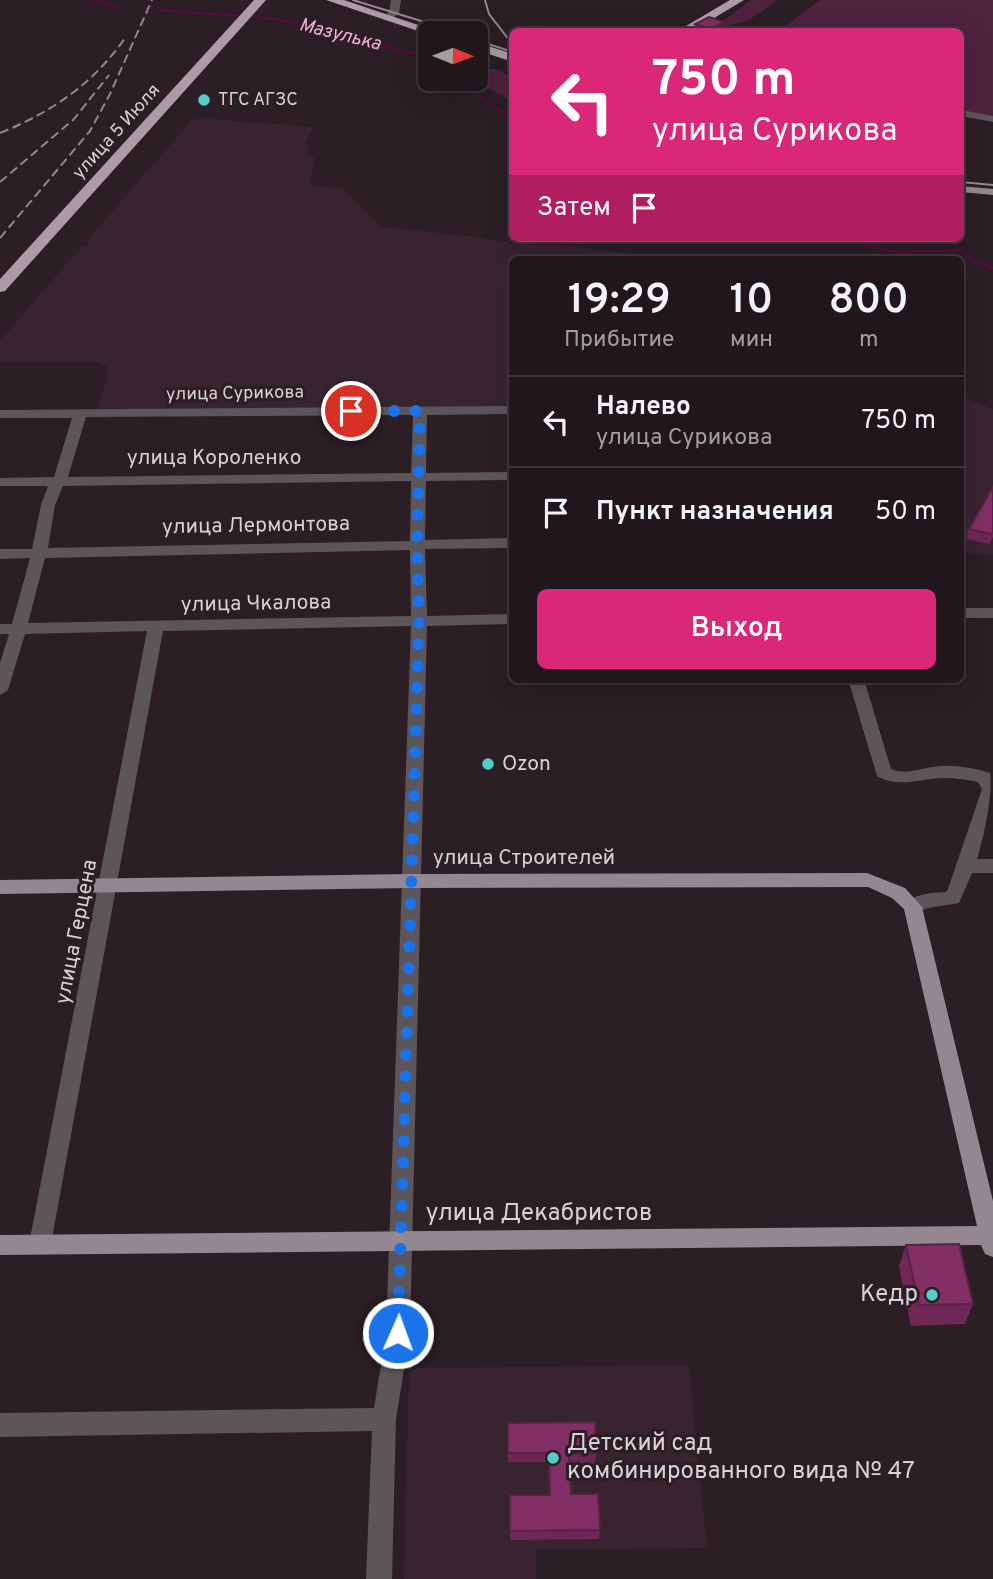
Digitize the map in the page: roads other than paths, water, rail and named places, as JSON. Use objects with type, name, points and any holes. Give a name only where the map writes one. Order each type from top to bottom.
[{"type":"highway","name":"улица 5 Июля","points":[[0,288],[260,0]]},
{"type":"highway","points":[[332,0],[418,27]]},
{"type":"highway","points":[[689,28],[738,0]]},
{"type":"highway","points":[[488,50],[509,57]]},
{"type":"main road","points":[[964,189],[993,191]]},
{"type":"main road","name":"улица Строителей","points":[[0,887],[411,881],[867,880],[904,895],[914,907]]},
{"type":"main road","points":[[914,907],[992,1239]]},
{"type":"main road","name":"улица Декабристов","points":[[0,1245],[401,1240],[992,1239]]},
{"type":"street","points":[[387,18],[394,13],[396,0]]},
{"type":"street","points":[[964,114],[993,119]]},
{"type":"street","name":"улица Сурикова","points":[[0,414],[509,410]]},
{"type":"street","points":[[379,1579],[384,1419],[398,1333],[419,621],[417,543],[420,411]]},
{"type":"street","points":[[0,690],[40,551],[55,485],[60,480],[79,415]]},
{"type":"street","name":"улица Короленко","points":[[0,482],[509,476]]},
{"type":"street","name":"улица Лермонтова","points":[[0,554],[40,551],[509,543]]},
{"type":"street","points":[[964,613],[993,613]]},
{"type":"street","name":"улица Чкалова","points":[[0,629],[509,619]]},
{"type":"street","name":"улица Герцена","points":[[40,1244],[110,884],[156,627]]},
{"type":"street","points":[[857,683],[883,772],[898,779],[943,772],[966,774],[984,777],[989,782],[989,801],[967,866],[952,898],[925,901],[914,907]]},
{"type":"street","points":[[967,866],[993,866]]},
{"type":"street","points":[[0,1425],[384,1419]]},
{"type":"waterway","name":"Мазулька","points":[[92,0],[118,7]]},
{"type":"waterway","name":"Мазулька","points":[[156,10],[243,16]]},
{"type":"waterway","name":"Мазулька","points":[[249,16],[276,19],[418,54]]},
{"type":"waterway","name":"Мазулька","points":[[472,91],[509,116]]},
{"type":"waterway","name":"Мазулька","points":[[856,242],[895,252],[964,250],[973,261]]},
{"type":"waterway","name":"Мазулька","points":[[973,261],[993,268]]},
{"type":"tram line","points":[[353,0],[421,21]]},
{"type":"tram line","points":[[485,0],[489,14],[509,40]]},
{"type":"tram line","points":[[488,44],[509,51]]},
{"type":"tram line","points":[[964,182],[993,185]]},
{"type":"railway","points":[[0,238],[90,131],[110,94],[152,0]]},
{"type":"railway","points":[[0,133],[37,116],[70,95],[99,69],[125,38]]},
{"type":"railway","points":[[0,182],[74,119],[109,75]]},
{"type":"place","name":"ТГС АГЗС","points":[[204,100]]},
{"type":"place","name":"Ozon","points":[[488,764]]},
{"type":"place","name":"Кедр","points":[[932,1295]]},
{"type":"place","name":"Детский сад комбинированного вида № 47","points":[[553,1458]]}]
